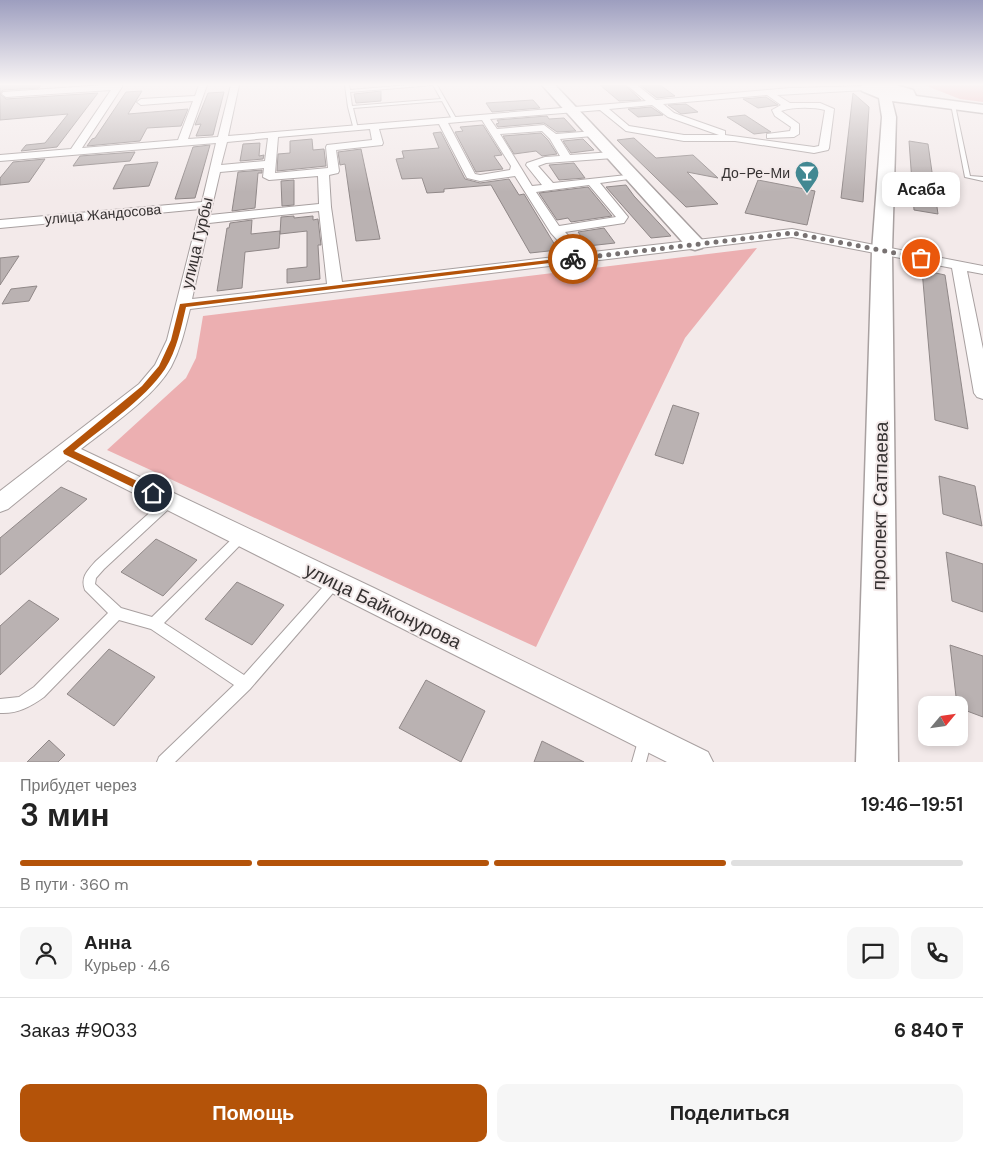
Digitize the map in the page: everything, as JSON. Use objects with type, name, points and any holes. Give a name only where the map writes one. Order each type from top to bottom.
[{"type":"street","points":[[75,151],[95,121]]},
{"type":"street","points":[[182,143],[190,121]]},
{"type":"street","name":"улица Гурбы","points":[[0,503],[145,388],[162,367],[175,340],[227,121]]},
{"type":"street","points":[[442,121],[474,178],[504,175],[517,170]]},
{"type":"street","points":[[0,158],[448,121]]},
{"type":"street","points":[[487,121],[516,166],[528,190],[556,230],[581,258]]},
{"type":"street","points":[[581,121],[695,244]]},
{"type":"street","points":[[617,121],[626,128],[684,138],[735,138],[789,136],[794,134],[796,126],[788,121]]},
{"type":"street","points":[[686,121],[735,138],[814,150],[824,148],[828,121]]},
{"type":"street","name":"проспект Сатпаева","points":[[877,762],[882,251],[889,121]]},
{"type":"street","points":[[273,135],[269,177],[334,171],[331,147],[378,143],[374,127]]},
{"type":"street","points":[[494,132],[547,128],[566,158]]},
{"type":"street","points":[[554,137],[592,133]]},
{"type":"street","points":[[551,188],[532,165],[545,160],[613,155]]},
{"type":"street","points":[[215,169],[270,164]]},
{"type":"street","points":[[323,172],[325,207],[335,287]]},
{"type":"street","points":[[528,190],[632,176]]},
{"type":"street","points":[[556,230],[620,220],[622,217],[592,182]]},
{"type":"street","name":"улица Жандосова","points":[[0,224],[206,205]]},
{"type":"street","points":[[203,220],[325,207]]},
{"type":"street","points":[[183,306],[792,233],[983,270]]},
{"type":"street","points":[[959,266],[983,393]]},
{"type":"street","name":"улица Байконурова","points":[[67,451],[698,762]]},
{"type":"lane","points":[[354,121],[356,128]]},
{"type":"lane","points":[[956,121],[968,176],[983,179]]},
{"type":"lane","points":[[170,501],[90,576],[89,586],[117,613],[154,624],[245,684]]},
{"type":"lane","points":[[154,624],[242,536]]},
{"type":"lane","points":[[164,762],[245,684],[335,582]]},
{"type":"lane","points":[[0,706],[12,708],[24,703],[39,692],[117,613]]},
{"type":"lane","points":[[639,762],[646,736]]},
{"type":"shaded area","points":[[757,248],[685,338],[536,647],[107,450],[186,378],[196,358],[203,316]]},
{"type":"building","points":[[63,121],[77,121],[57,147],[21,151],[26,145],[45,143]]},
{"type":"building","points":[[107,121],[183,121],[181,126],[147,128],[140,141],[87,146]]},
{"type":"building","points":[[197,121],[217,121],[213,135],[196,136],[201,124],[195,125]]},
{"type":"building","points":[[497,121],[566,121],[576,131],[557,132],[544,123],[498,127],[496,124],[499,123]]},
{"type":"building","points":[[733,121],[754,121],[771,132],[754,134]]},
{"type":"building","points":[[850,121],[868,121],[863,202],[841,198]]},
{"type":"building","points":[[483,125],[502,155],[494,156],[503,169],[476,172],[455,132],[463,131],[460,127]]},
{"type":"building","points":[[441,132],[465,179],[480,183],[509,179],[519,195],[524,194],[558,250],[530,253],[491,185],[444,189],[444,192],[427,193],[422,178],[402,179],[396,159],[404,158],[402,151],[439,148],[433,133]]},
{"type":"building","points":[[541,133],[557,154],[542,156],[536,151],[514,154],[503,136]]},
{"type":"building","points":[[634,138],[656,158],[693,155],[718,178],[687,172],[718,204],[686,207],[617,140]]},
{"type":"building","points":[[312,139],[313,150],[324,149],[326,166],[277,171],[278,154],[290,153],[290,141]]},
{"type":"building","points":[[583,139],[594,150],[571,153],[563,141]]},
{"type":"building","points":[[909,141],[928,144],[938,214],[914,210]]},
{"type":"building","points":[[260,143],[259,156],[264,155],[263,159],[240,161],[243,144]]},
{"type":"building","points":[[210,145],[195,198],[175,199],[193,147]]},
{"type":"building","points":[[361,149],[380,239],[356,241],[345,164],[340,165],[338,152]]},
{"type":"building","points":[[135,152],[130,161],[73,166],[80,156]]},
{"type":"building","points":[[45,159],[29,182],[0,185],[0,178],[13,162]]},
{"type":"building","points":[[158,162],[149,186],[113,189],[125,165]]},
{"type":"building","points":[[574,163],[585,178],[559,180],[549,165]]},
{"type":"building","points":[[262,170],[262,173],[258,173],[255,208],[232,211],[238,172]]},
{"type":"building","points":[[294,180],[294,205],[282,206],[281,181]]},
{"type":"building","points":[[758,180],[815,191],[807,225],[745,213]]},
{"type":"building","points":[[626,185],[671,236],[651,238],[606,187]]},
{"type":"building","points":[[588,187],[612,216],[571,222],[568,218],[557,220],[539,193]]},
{"type":"building","points":[[294,216],[294,218],[313,216],[313,220],[318,219],[321,245],[318,245],[320,279],[287,283],[287,269],[307,267],[307,231],[280,234],[281,217]]},
{"type":"building","points":[[252,220],[251,234],[280,231],[279,248],[245,252],[242,288],[217,291],[227,228],[229,228],[230,223]]},
{"type":"building","points":[[604,228],[615,243],[588,246],[578,232]]},
{"type":"building","points":[[19,256],[0,285],[0,258]]},
{"type":"building","points":[[922,270],[945,275],[968,429],[935,420]]},
{"type":"building","points":[[37,286],[29,301],[2,304],[11,289]]},
{"type":"building","points":[[673,405],[699,413],[683,464],[655,455]]},
{"type":"building","points":[[939,476],[975,486],[982,526],[943,514]]},
{"type":"building","points":[[61,487],[87,499],[0,575],[0,538]]},
{"type":"building","points":[[156,539],[197,560],[163,596],[121,572]]},
{"type":"building","points":[[946,552],[983,564],[983,612],[952,601]]},
{"type":"building","points":[[237,582],[284,605],[252,645],[205,619]]},
{"type":"building","points":[[29,600],[59,619],[0,675],[0,626]]},
{"type":"building","points":[[950,645],[983,656],[983,717],[968,711],[968,696],[956,696]]},
{"type":"building","points":[[109,649],[155,677],[114,726],[67,694]]},
{"type":"building","points":[[426,680],[485,711],[461,762],[399,728]]},
{"type":"building","points":[[49,740],[65,755],[58,762],[27,762]]},
{"type":"building","points":[[542,741],[584,762],[534,762]]},
{"type":"way so far","points":[[573,259],[792,233],[921,258]]},
{"type":"place","name":"До-Ре-Ми","points":[[807,194]]},
{"type":"place","name":"Асаба","points":[[921,258]]},
{"type":"route","points":[[153,493],[67,451],[145,388],[162,367],[175,340],[183,306],[573,259]]}]
